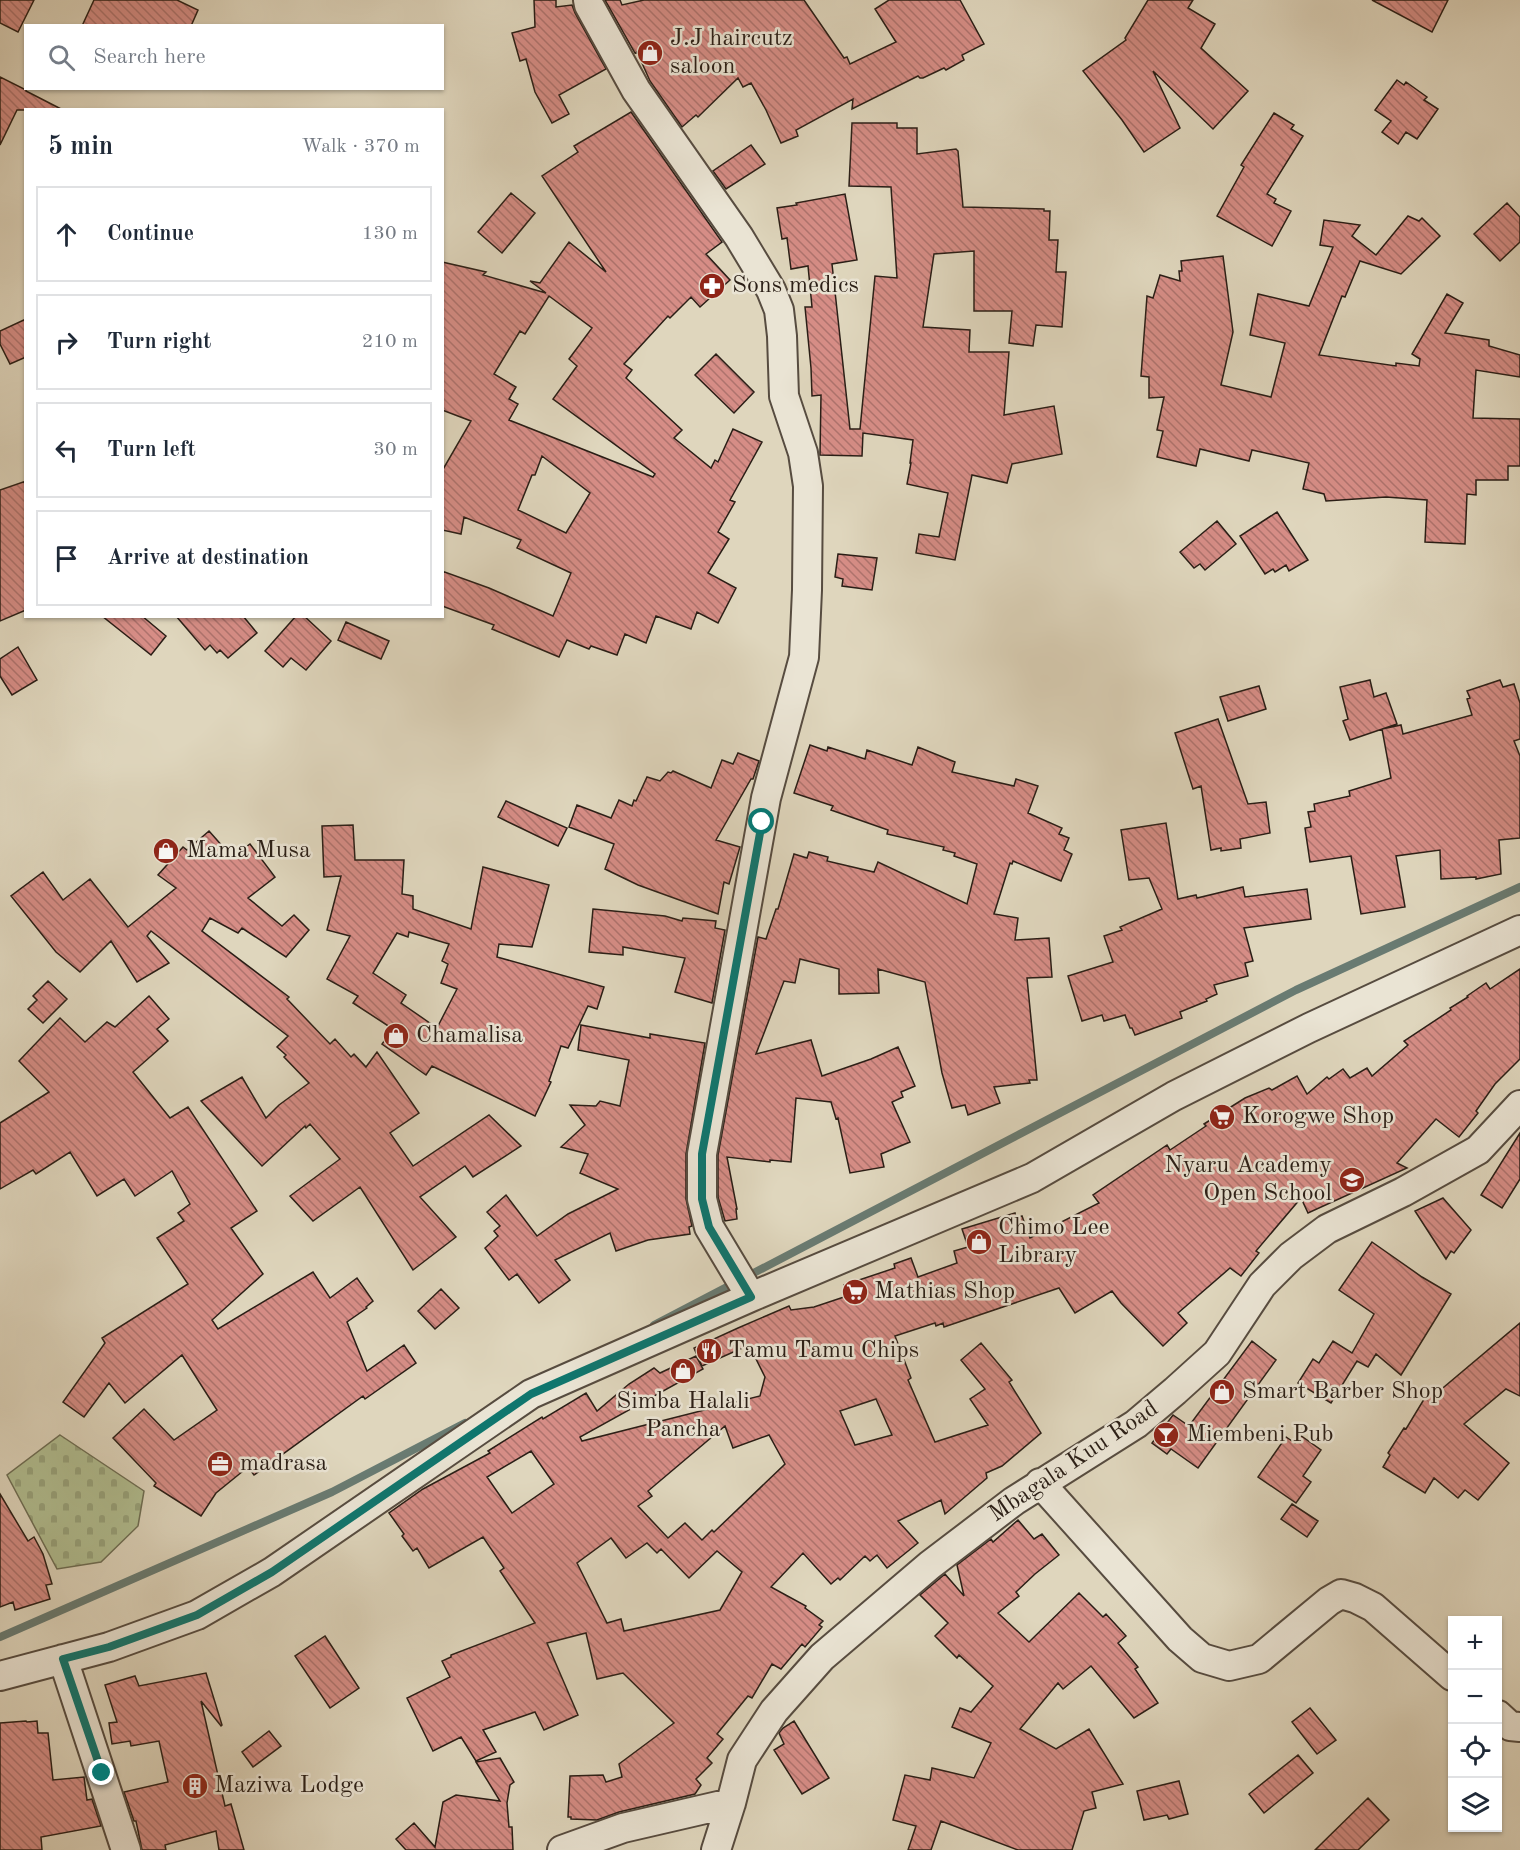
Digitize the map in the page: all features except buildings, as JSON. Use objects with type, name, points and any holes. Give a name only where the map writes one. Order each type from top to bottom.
[{"type":"street","points":[[588,0],[636,90],[739,237],[771,290],[779,310],[783,336],[784,396],[803,453],[808,486],[804,657],[766,798],[702,1154],[702,1199],[709,1227],[751,1297]]},
{"type":"street","points":[[0,1676],[109,1647],[197,1615],[272,1572],[531,1394],[751,1297],[1032,1178],[1174,1096],[1309,1028],[1520,930]]},
{"type":"street","name":"Mbagala Kuu Road","points":[[716,1850],[742,1760],[774,1711],[822,1657],[930,1565],[1040,1483],[1136,1424],[1175,1391],[1217,1353],[1262,1285],[1292,1256],[1327,1229],[1402,1192],[1478,1150],[1520,1105]]},
{"type":"street","points":[[1040,1483],[1180,1639],[1202,1658],[1229,1666],[1259,1659],[1341,1594],[1373,1607],[1448,1673]]},
{"type":"street","points":[[63,1659],[126,1850]]},
{"type":"street","points":[[1502,1719],[1510,1726],[1520,1727]]},
{"type":"street","points":[[562,1850],[622,1828],[731,1803]]},
{"type":"green space","points":[[60,1435],[144,1491],[138,1526],[101,1562],[57,1569],[7,1475]]},
{"type":"waterway","points":[[654,1325],[1296,990],[1520,887]]},
{"type":"waterway","points":[[0,1637],[332,1492],[465,1423]]},
{"type":"place","name":"J.J haircutz saloon","points":[[650,53]]},
{"type":"place","name":"Sons medics","points":[[712,286]]},
{"type":"place","name":"Mama Musa","points":[[166,851]]},
{"type":"place","name":"Chamalisa","points":[[396,1036]]},
{"type":"place","name":"Korogwe Shop","points":[[1222,1117]]},
{"type":"place","name":"Nyaru Academy Open School","points":[[1352,1180]]},
{"type":"place","name":"Chimo Lee Library","points":[[979,1242]]},
{"type":"place","name":"Mathias Shop","points":[[855,1292]]},
{"type":"place","name":"Tamu Tamu Chips","points":[[709,1351]]},
{"type":"place","name":"Simba Halali Pancha","points":[[683,1371]]},
{"type":"place","name":"Smart Barber Shop","points":[[1222,1392]]},
{"type":"place","name":"Miembeni Pub","points":[[1166,1435]]},
{"type":"place","name":"madrasa","points":[[220,1464]]},
{"type":"place","name":"Maziwa Lodge","points":[[195,1786]]},
{"type":"route","points":[[102,1773],[63,1659],[109,1647],[197,1615],[272,1572],[531,1394],[751,1297],[709,1227],[702,1199],[702,1154],[762,822]]}]
